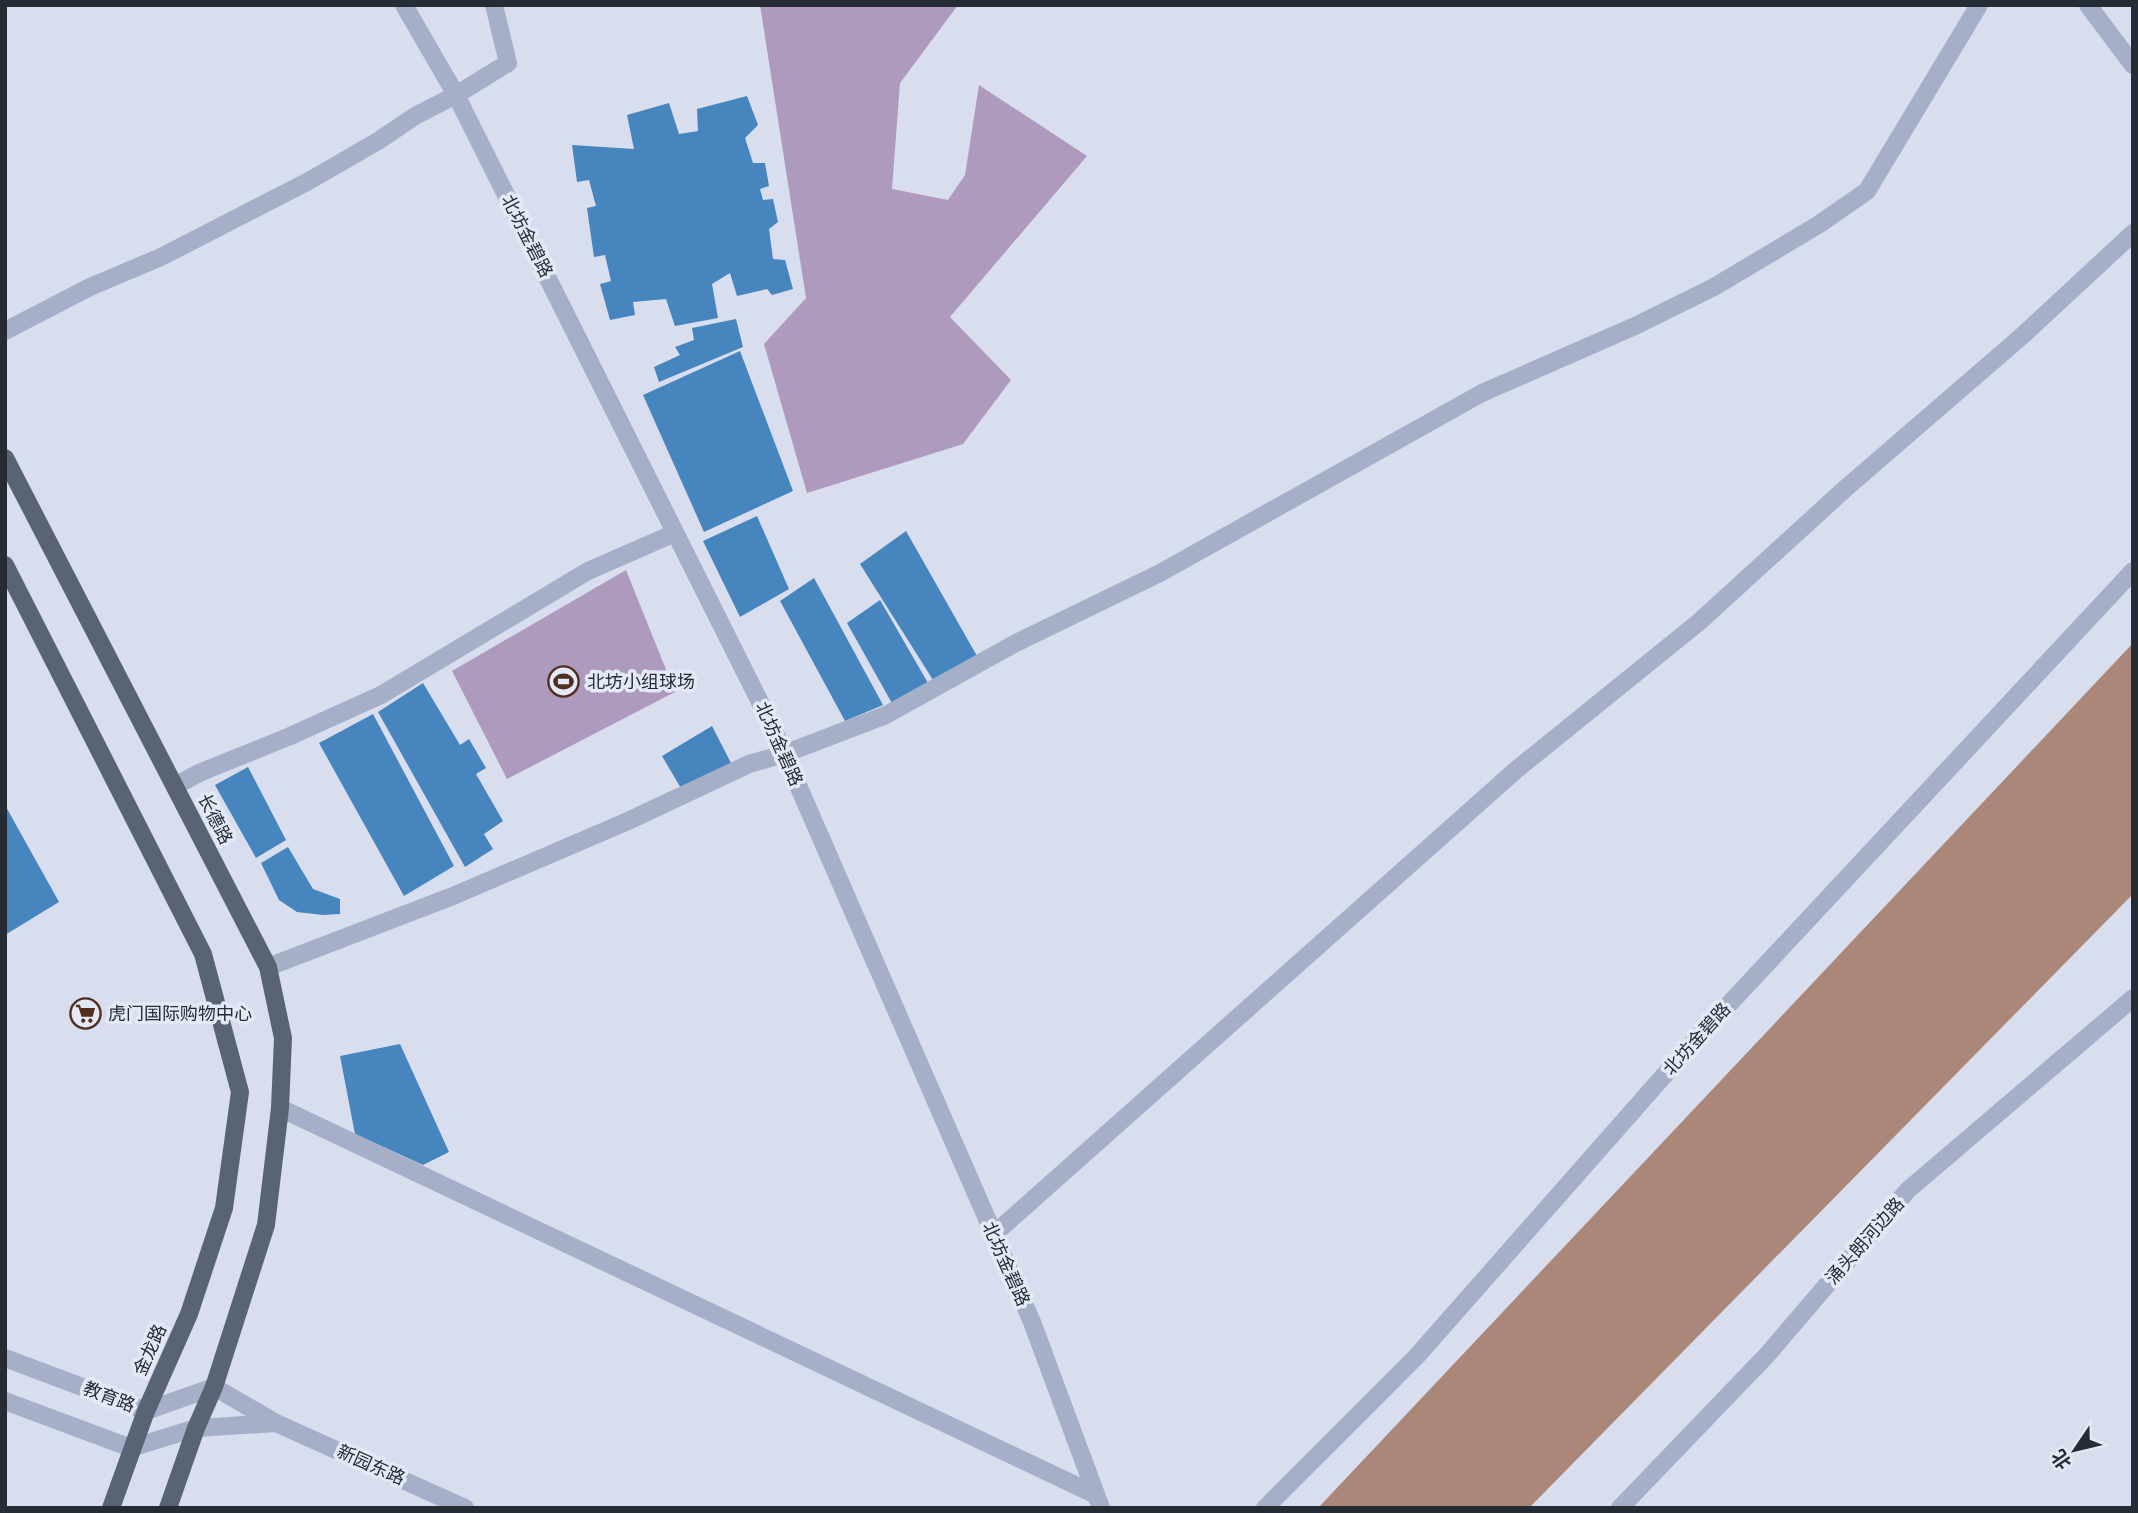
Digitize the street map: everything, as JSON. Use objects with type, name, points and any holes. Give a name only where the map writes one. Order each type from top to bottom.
[{"type":"main road","name":"长德路","points":[[5,458],[268,967],[283,1038],[280,1108],[266,1225],[214,1387]]},
{"type":"main road","name":"金龙路","points":[[5,565],[203,954],[240,1093],[225,1208],[189,1314],[131,1448],[111,1508]]},
{"type":"main road","points":[[168,1508],[196,1428],[214,1387]]},
{"type":"street","name":"北坊金碧路","points":[[404,5],[456,95],[773,728],[1032,1322],[1098,1502]]},
{"type":"street","points":[[5,331],[90,286],[161,257],[295,188],[508,63],[494,5]]},
{"type":"street","points":[[268,967],[453,896],[628,821],[749,764],[784,754],[886,715],[1014,644],[1160,573],[1482,393],[1635,327],[1714,287],[1818,225],[1867,191],[1979,5]]},
{"type":"street","points":[[2088,5],[2133,65]]},
{"type":"street","points":[[993,1235],[1516,770],[1699,622],[1846,488],[2022,336],[2133,233]]},
{"type":"street","points":[[175,786],[199,773],[381,695],[588,571],[676,533]]},
{"type":"street","name":"北坊金碧路","points":[[1265,1508],[1416,1357],[1690,1046],[2133,572]]},
{"type":"street","name":"涌头朗河边路","points":[[1620,1508],[1766,1355],[1908,1190],[2133,998]]},
{"type":"street","points":[[280,1108],[1098,1502]]},
{"type":"street","name":"教育路","points":[[5,1358],[146,1411],[214,1387]]},
{"type":"street","name":"新园东路","points":[[214,1387],[276,1423],[465,1508]]},
{"type":"street","points":[[5,1401],[131,1448],[196,1428]]},
{"type":"street","name":"新园东路","points":[[196,1428],[276,1423]]},
{"type":"shaded area","points":[[760,5],[958,5],[900,83],[892,189],[948,200],[965,175],[979,85],[1087,156],[950,317],[1011,380],[963,444],[807,493],[764,344],[806,298]]},
{"type":"shaded area","name":"北坊小组球场","points":[[626,570],[675,692],[507,779],[452,671]]},
{"type":"shaded area","points":[[2133,643],[2133,894],[1529,1508],[1318,1508]]},
{"type":"building","points":[[747,96],[758,125],[745,138],[753,163],[765,163],[769,186],[760,189],[763,200],[773,199],[778,222],[769,229],[773,259],[785,260],[793,289],[772,295],[767,289],[737,296],[730,273],[712,284],[718,318],[675,326],[666,299],[633,302],[635,315],[610,320],[600,284],[611,281],[605,255],[594,257],[587,208],[596,206],[589,180],[577,182],[572,145],[634,149],[627,115],[669,103],[679,134],[698,131],[697,109]]},
{"type":"building","points":[[736,319],[743,347],[659,382],[654,367],[680,355],[675,347],[694,340],[692,328]]},
{"type":"building","points":[[740,351],[793,491],[704,532],[643,395]]},
{"type":"building","points":[[757,516],[789,589],[740,617],[703,541]]},
{"type":"building","points":[[906,531],[977,656],[933,680],[860,564]]},
{"type":"building","points":[[814,578],[883,705],[845,721],[780,601]]},
{"type":"building","points":[[880,600],[928,683],[893,705],[847,623]]},
{"type":"building","points":[[423,683],[460,745],[469,739],[486,768],[476,774],[503,821],[484,834],[493,849],[465,867],[378,712]]},
{"type":"building","points":[[373,714],[454,866],[404,896],[319,743]]},
{"type":"building","points":[[712,726],[731,763],[682,790],[662,756]]},
{"type":"building","points":[[248,767],[286,840],[256,858],[215,785]]},
{"type":"building","points":[[5,805],[59,902],[5,935]]},
{"type":"building","points":[[288,847],[313,889],[340,899],[340,914],[297,912],[279,900],[261,863]]},
{"type":"building","points":[[400,1044],[449,1152],[423,1165],[355,1134],[340,1056]]},
{"type":"place","name":"北坊小组球场","points":[[564,682]]},
{"type":"place","name":"虎门国际购物中心","points":[[85,1014]]}]
